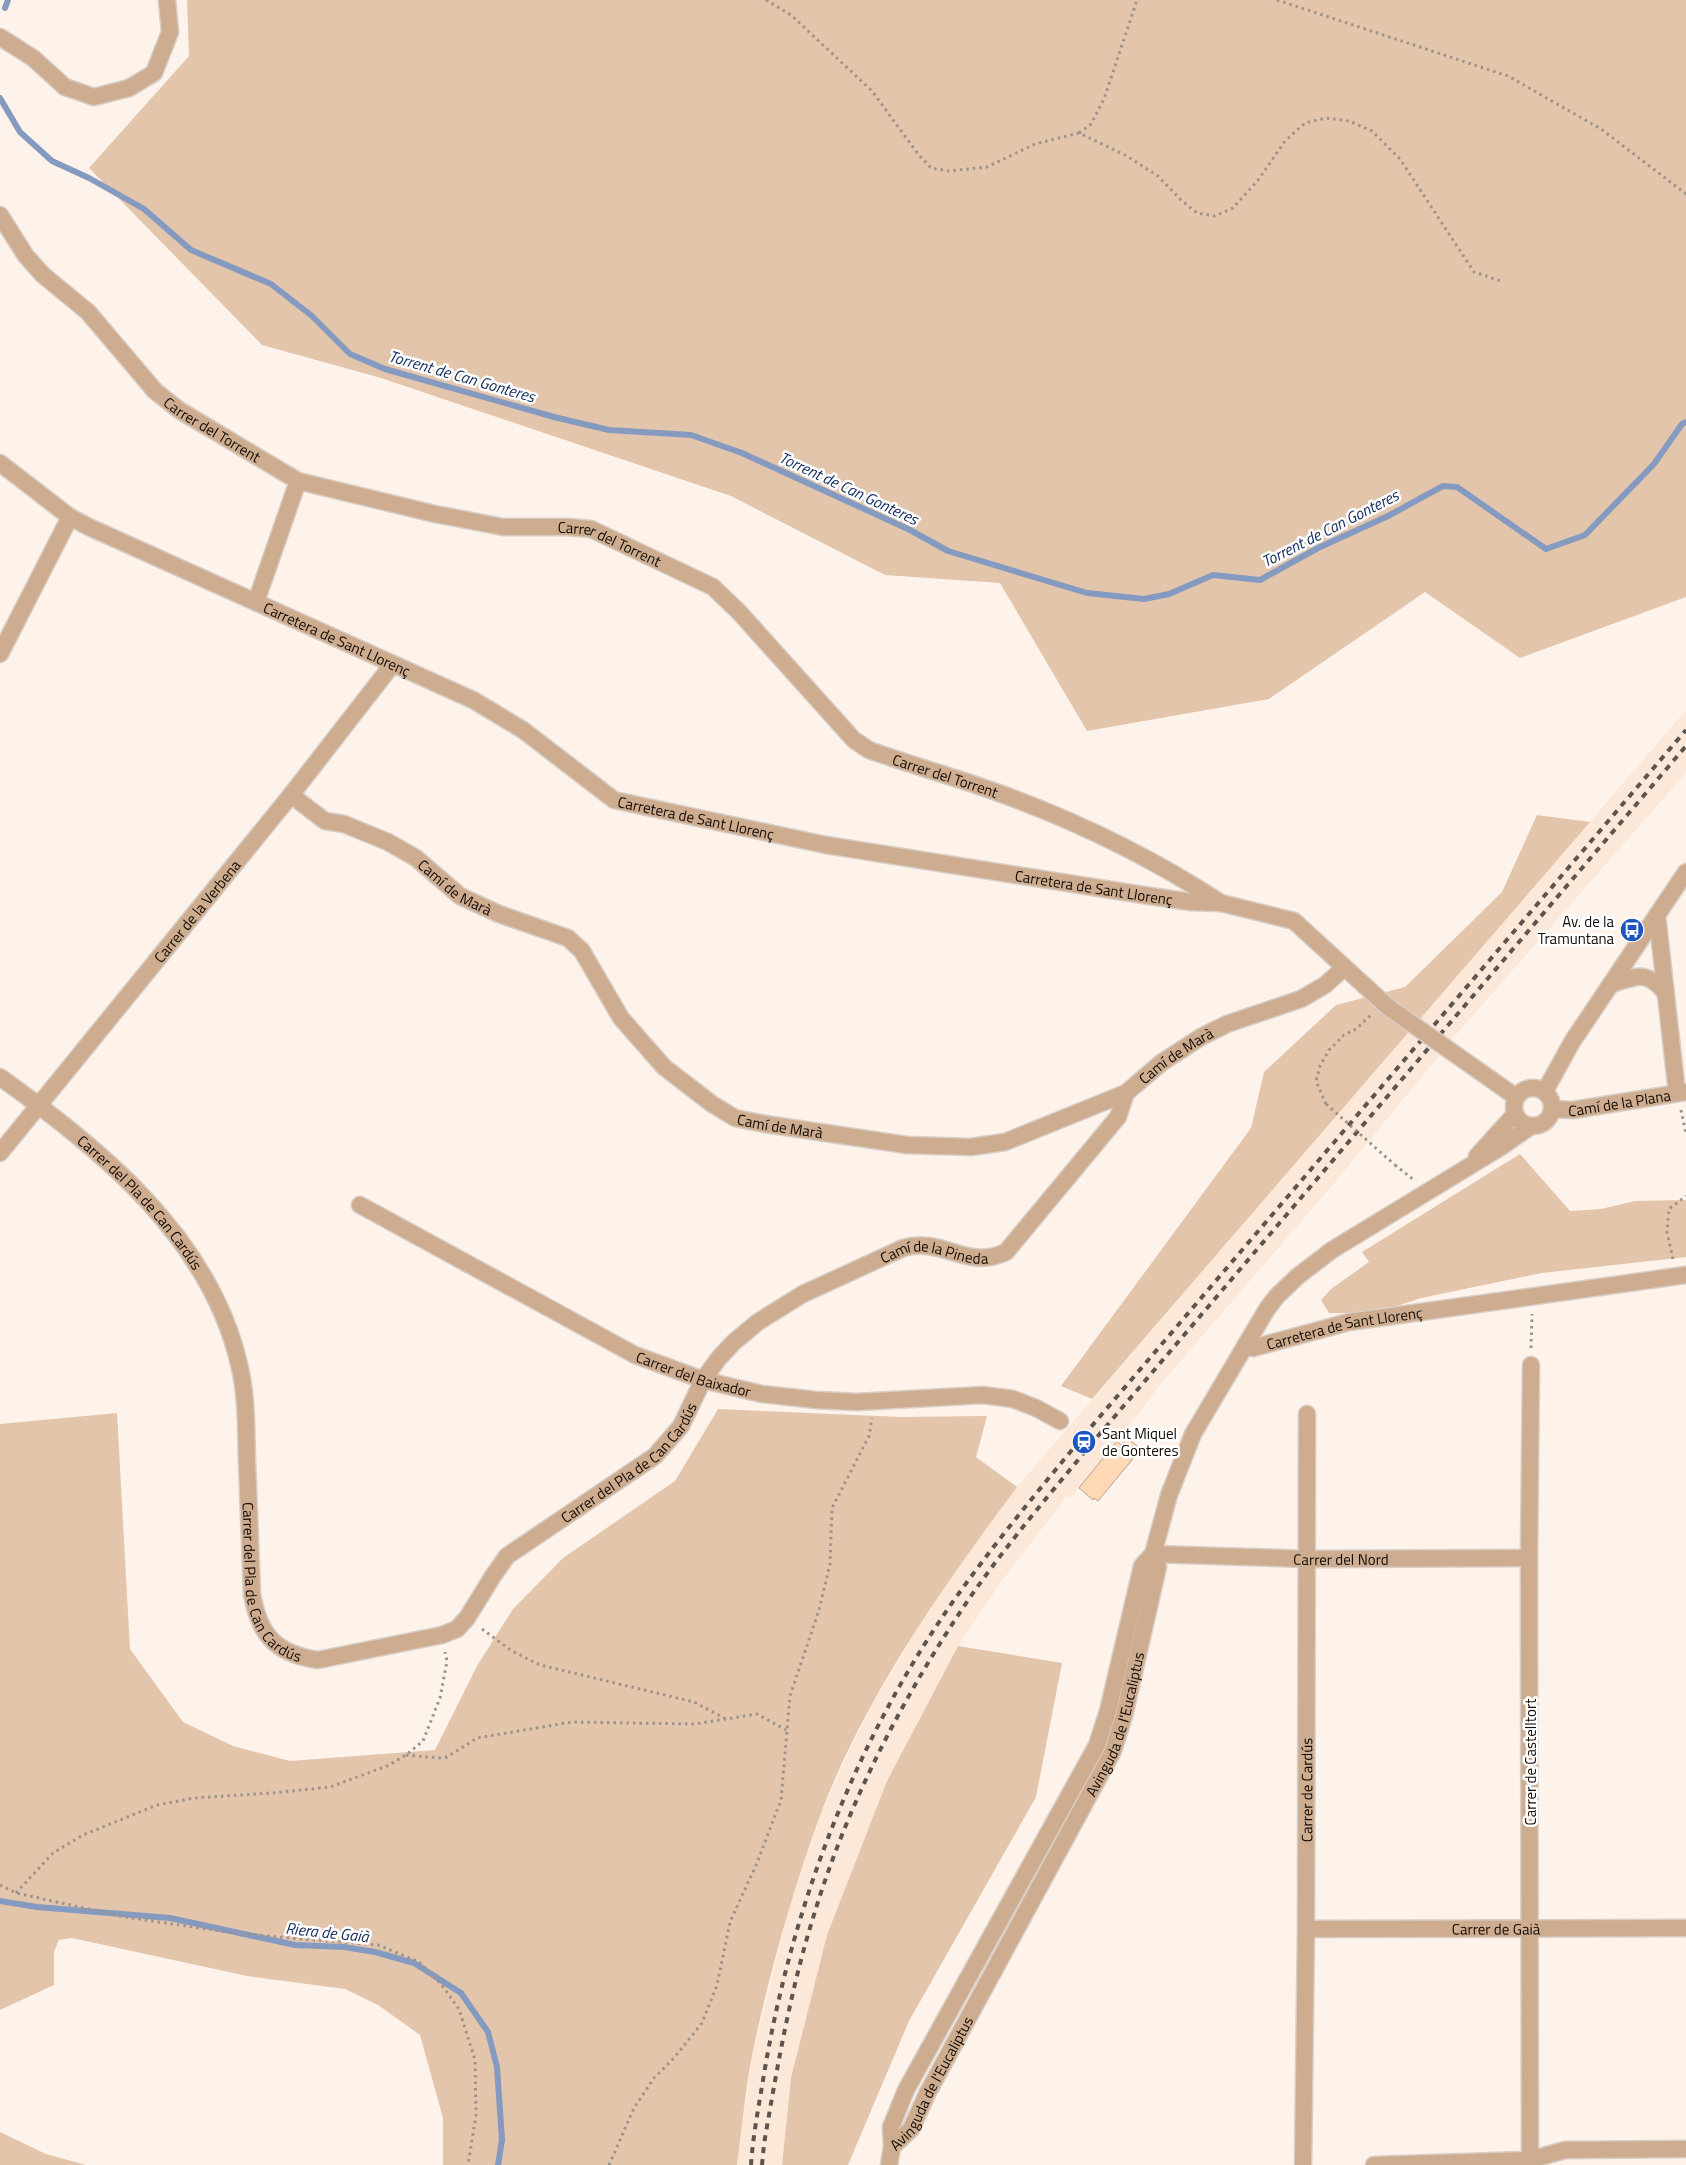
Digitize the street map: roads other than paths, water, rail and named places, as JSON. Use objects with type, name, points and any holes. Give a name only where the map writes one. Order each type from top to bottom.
[{"type":"street","points":[[0,37],[7,39],[33,58],[65,87],[94,96],[129,88],[154,73],[170,32],[167,0]]},
{"type":"street","name":"Carrer del Torrent","points":[[0,215],[26,256],[37,269],[88,312],[154,391],[179,410],[298,482],[435,514],[503,527],[590,529],[713,587],[739,612],[854,740],[869,750],[997,793],[1076,826],[1188,881],[1222,903]]},
{"type":"street","name":"Carretera de Sant Llorenç","points":[[0,464],[70,517],[167,563],[473,700],[523,730],[614,800],[676,815],[826,845],[1191,902],[1222,903],[1294,921],[1384,1004],[1516,1097]]},
{"type":"street","points":[[256,602],[298,482]]},
{"type":"street","points":[[0,654],[70,517]]},
{"type":"street","name":"Carrer de la Verbena","points":[[0,1153],[291,795],[392,665]]},
{"type":"street","name":"Camí de Marà","points":[[291,795],[325,821],[344,824],[388,842],[416,858],[460,896],[499,914],[568,938],[582,952],[621,1018],[642,1044],[664,1067],[712,1104],[735,1118],[907,1145],[971,1147],[1005,1142],[1126,1093],[1161,1063],[1201,1037],[1227,1024],[1301,999],[1325,985],[1344,968]]},
{"type":"street","points":[[1545,1091],[1572,1042],[1686,872]]},
{"type":"street","points":[[1657,915],[1665,992],[1681,1093]]},
{"type":"street","points":[[1612,984],[1643,976],[1655,981],[1665,992]]},
{"type":"street","name":"Carrer del Pla de Can Cardús","points":[[0,1077],[38,1104],[123,1175],[164,1218],[190,1254],[208,1286],[229,1330],[239,1364],[246,1404],[252,1594],[256,1616],[265,1634],[279,1647],[300,1658],[318,1660],[442,1635],[457,1629],[467,1618],[492,1576],[508,1556],[655,1456],[681,1426],[703,1380]]},
{"type":"street","points":[[1529,1088],[1545,1091],[1551,1099],[1552,1109],[1545,1122],[1531,1126],[1521,1122],[1515,1114],[1514,1105],[1516,1097],[1521,1091],[1529,1088]]},
{"type":"street","name":"Camí de la Pineda","points":[[703,1380],[734,1342],[758,1322],[803,1294],[903,1248],[917,1243],[937,1246],[977,1259],[992,1258],[1006,1252],[1118,1116],[1126,1093]]},
{"type":"street","name":"Camí de la Plana","points":[[1552,1109],[1573,1110],[1681,1093]]},
{"type":"street","points":[[1469,1166],[1515,1114]]},
{"type":"street","name":"Carretera de Sant Llorenç","points":[[1531,1126],[1332,1250],[1298,1276],[1267,1309],[1245,1346],[1254,1348],[1350,1322],[1686,1275]]},
{"type":"street","name":"Carrer del Baixador","points":[[360,1205],[635,1355],[703,1380],[762,1394],[816,1400],[871,1401],[982,1395],[1012,1399],[1036,1408],[1060,1421]]},
{"type":"street","name":"Avinguda de l'Eucaliptus","points":[[889,2165],[892,2147],[890,2127],[906,2090],[1097,1745],[1108,1711],[1142,1566],[1153,1554],[1169,1495],[1193,1434],[1245,1346]]},
{"type":"street","name":"Carrer de Castelltort","points":[[1530,2160],[1529,1558],[1531,1365]]},
{"type":"street","name":"Carrer de Cardús","points":[[1303,2165],[1308,1559],[1306,1414]]},
{"type":"street","name":"Carrer del Nord","points":[[1153,1554],[1308,1559],[1529,1558]]},
{"type":"street","name":"Carrer de Gaià","points":[[1306,1929],[1686,1928]]},
{"type":"street","points":[[1374,2165],[1530,2160],[1565,2150],[1686,2149]]},
{"type":"waterway","name":"Torrent de Can Gonteres","points":[[5,8],[8,0]]},
{"type":"waterway","name":"Torrent de Can Gonteres","points":[[0,98],[20,132],[52,161],[89,178],[144,209],[191,250],[271,284],[312,316],[350,354],[385,369],[554,417],[609,430],[691,435],[742,453],[910,530],[948,551],[1087,593],[1144,599],[1169,594],[1213,575],[1260,580],[1318,548],[1388,516],[1443,486],[1457,487],[1546,549],[1585,535],[1654,464],[1682,424],[1686,422]]},
{"type":"waterway","name":"Riera de Gaià","points":[[0,1901],[37,1907],[170,1918],[295,1945],[344,1947],[375,1952],[414,1963],[461,1993],[488,2032],[497,2067],[502,2140],[498,2165]]},
{"type":"railway","points":[[751,2165],[758,2109],[776,2012],[791,1950],[810,1888],[832,1828],[885,1712],[917,1657],[952,1603],[985,1558],[1091,1427],[1686,730]]},
{"type":"railway","points":[[762,2165],[774,2087],[791,2002],[805,1946],[827,1875],[860,1792],[880,1751],[946,1633],[1001,1555],[1098,1436],[1686,746]]},
{"type":"place","name":"Av. de la Tramuntana","points":[[1632,930]]},
{"type":"place","name":"Sant Miquel de Gonteres","points":[[1084,1442]]}]
